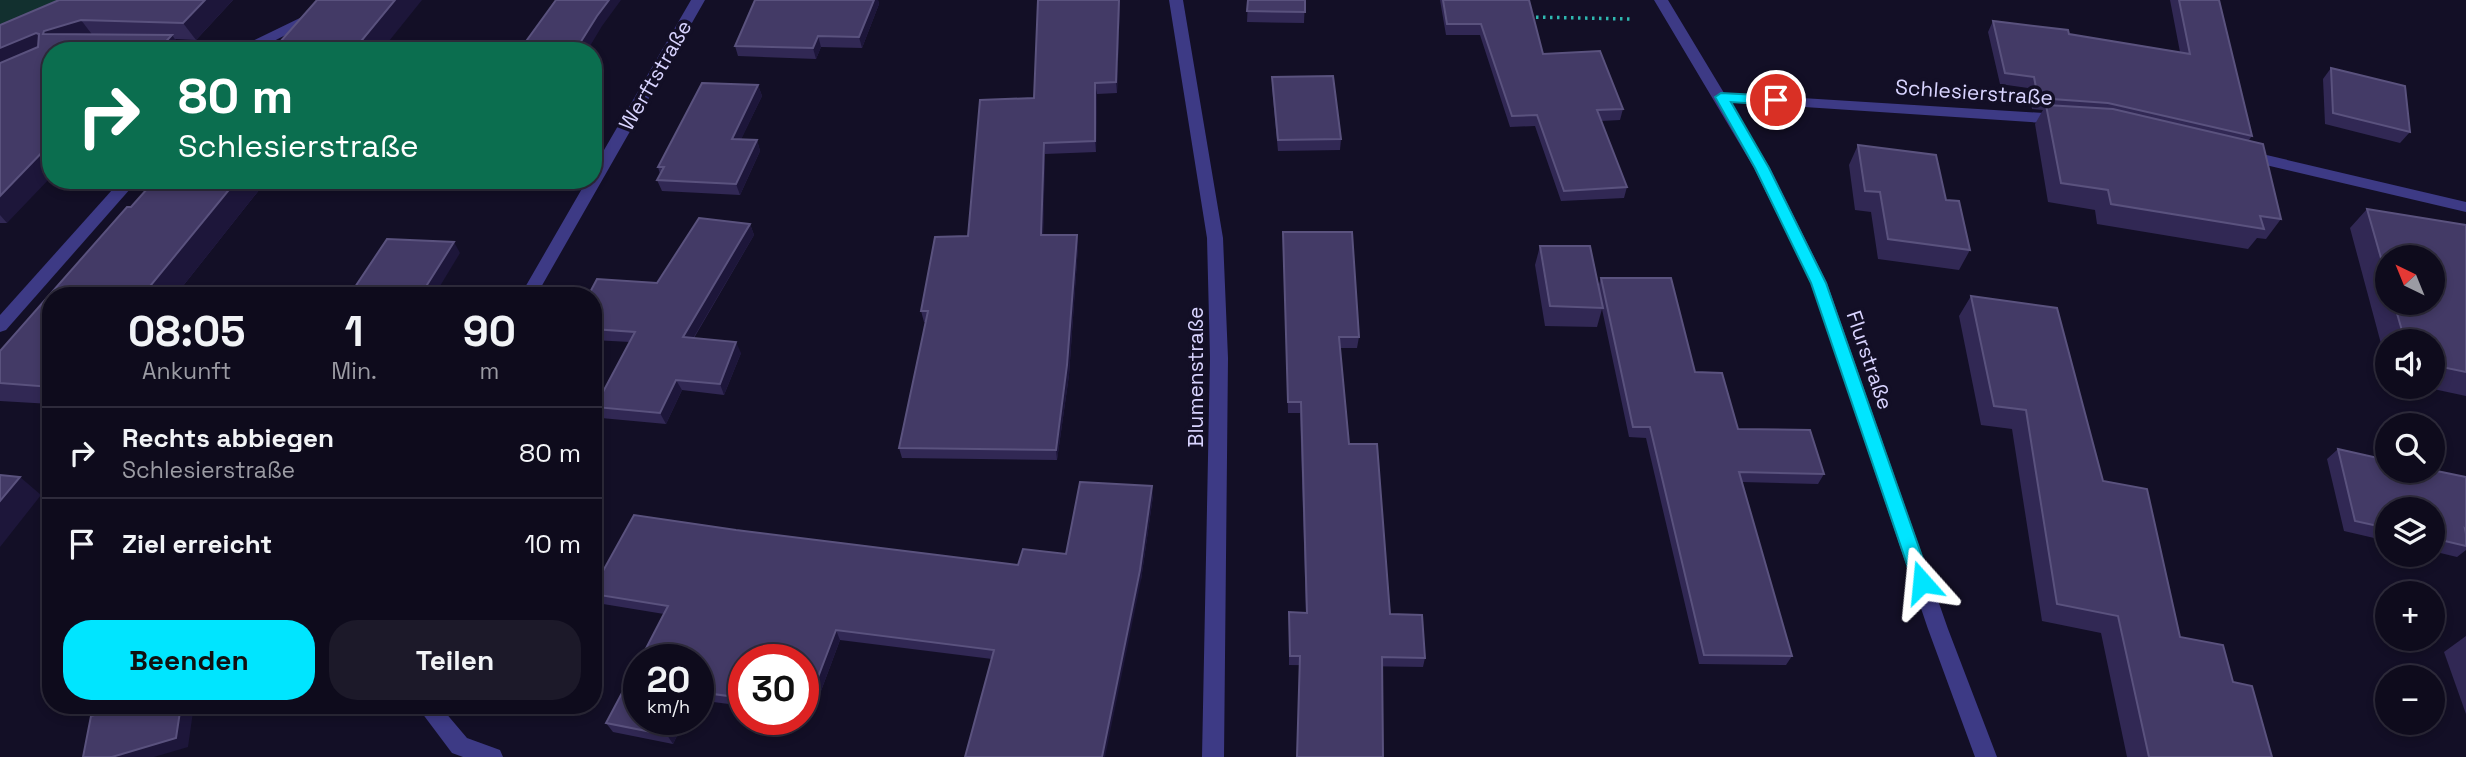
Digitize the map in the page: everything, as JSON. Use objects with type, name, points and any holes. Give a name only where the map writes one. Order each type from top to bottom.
[{"type":"street","points":[[258,42],[348,0]]},
{"type":"street","name":"Werftstraße","points":[[602,167],[698,0]]},
{"type":"street","name":"Blumenstraße","points":[[1176,0],[1215,238],[1219,372],[1213,757]]},
{"type":"street","name":"Flurstraße","points":[[1661,0],[1762,168],[1819,283],[1938,629],[1986,757]]},
{"type":"street","name":"Schlesierstraße","points":[[1721,97],[2074,119]]},
{"type":"street","points":[[2236,153],[2466,207]]},
{"type":"street","points":[[0,326],[122,189]]},
{"type":"street","name":"Werftstraße","points":[[533,287],[589,189]]},
{"type":"street","points":[[433,714],[460,746],[492,757]]},
{"type":"path","points":[[1528,17],[1675,20]]},
{"type":"green space","points":[[0,0],[106,0],[0,47]]},
{"type":"building","points":[[59,0],[205,0],[183,23],[81,20],[44,31],[43,34],[172,35],[165,42],[42,42],[42,152],[0,196],[0,63],[38,47],[39,34],[0,48],[0,25]]},
{"type":"building","points":[[317,0],[395,0],[360,42],[280,42]]},
{"type":"building","points":[[556,0],[609,0],[581,42],[526,42]]},
{"type":"building","points":[[755,0],[874,0],[859,37],[818,36],[813,48],[735,46]]},
{"type":"building","points":[[1038,0],[1119,0],[1116,82],[1095,83],[1095,141],[1044,143],[1041,235],[1077,235],[1067,365],[1056,450],[899,448],[928,311],[921,311],[935,237],[968,236],[980,100],[1034,98]]},
{"type":"building","points":[[1248,0],[1305,0],[1305,12],[1247,11]]},
{"type":"building","points":[[1443,0],[1529,0],[1543,54],[1600,51],[1623,109],[1597,110],[1627,187],[1564,191],[1537,115],[1512,116],[1481,24],[1447,24]]},
{"type":"building","points":[[2179,0],[2219,0],[2252,136],[2108,103],[2038,98],[2034,77],[2005,73],[1993,21],[2068,30],[2069,34],[2190,54]]},
{"type":"building","points":[[2331,68],[2405,86],[2410,132],[2333,113]]},
{"type":"building","points":[[1333,76],[1341,139],[1278,140],[1272,77]]},
{"type":"building","points":[[702,83],[758,85],[732,139],[757,140],[736,184],[657,180],[664,167],[658,167]]},
{"type":"building","points":[[2046,105],[2113,109],[2263,144],[2281,219],[2260,216],[2264,229],[2111,204],[2108,190],[2061,183]]},
{"type":"building","points":[[1858,145],[1936,155],[1946,200],[1959,201],[1970,250],[1888,239],[1880,192],[1865,191]]},
{"type":"building","points":[[147,189],[230,189],[149,287],[56,287],[127,207],[131,207]]},
{"type":"building","points":[[2367,209],[2466,225],[2466,372],[2445,368],[2445,329],[2402,329],[2397,315],[2445,315],[2445,245],[2377,245]]},
{"type":"building","points":[[699,218],[750,224],[683,337],[736,342],[720,384],[676,380],[660,413],[602,408],[602,394],[635,332],[602,330],[602,287],[593,287],[597,279],[657,283]]},
{"type":"building","points":[[1283,232],[1352,232],[1359,337],[1339,337],[1349,444],[1377,444],[1390,614],[1422,615],[1425,658],[1382,657],[1383,757],[1297,757],[1300,656],[1290,656],[1289,612],[1307,613],[1301,402],[1288,402]]},
{"type":"building","points":[[387,239],[454,242],[426,287],[355,287]]},
{"type":"building","points":[[1540,246],[1590,246],[1603,308],[1550,306]]},
{"type":"building","points":[[1601,278],[1671,278],[1695,372],[1722,373],[1738,429],[1810,430],[1824,474],[1739,472],[1792,656],[1704,655],[1650,427],[1633,427]]},
{"type":"building","points":[[1971,296],[2057,308],[2103,481],[2147,489],[2180,637],[2223,645],[2233,682],[2252,686],[2272,757],[2149,757],[2118,616],[2057,604],[2026,410],[1994,406]]},
{"type":"building","points":[[42,303],[42,386],[0,383],[0,351]]},
{"type":"building","points":[[2338,449],[2375,457],[2375,483],[2445,483],[2445,473],[2466,477],[2466,546],[2445,541],[2445,497],[2375,497],[2375,525],[2355,521]]},
{"type":"building","points":[[0,475],[20,477],[0,501]]},
{"type":"building","points":[[1080,482],[1152,486],[1140,570],[1102,757],[965,757],[994,650],[836,630],[819,675],[819,644],[728,644],[728,696],[714,694],[714,644],[648,644],[668,606],[602,595],[602,573],[634,515],[1018,565],[1023,549],[1066,554]]},
{"type":"building","points":[[623,691],[623,726],[606,723]]},
{"type":"building","points":[[180,714],[176,738],[112,757],[83,757],[91,716]]},
{"type":"route","points":[[1776,100],[1721,97],[1762,168],[1819,283],[1922,582]]}]
